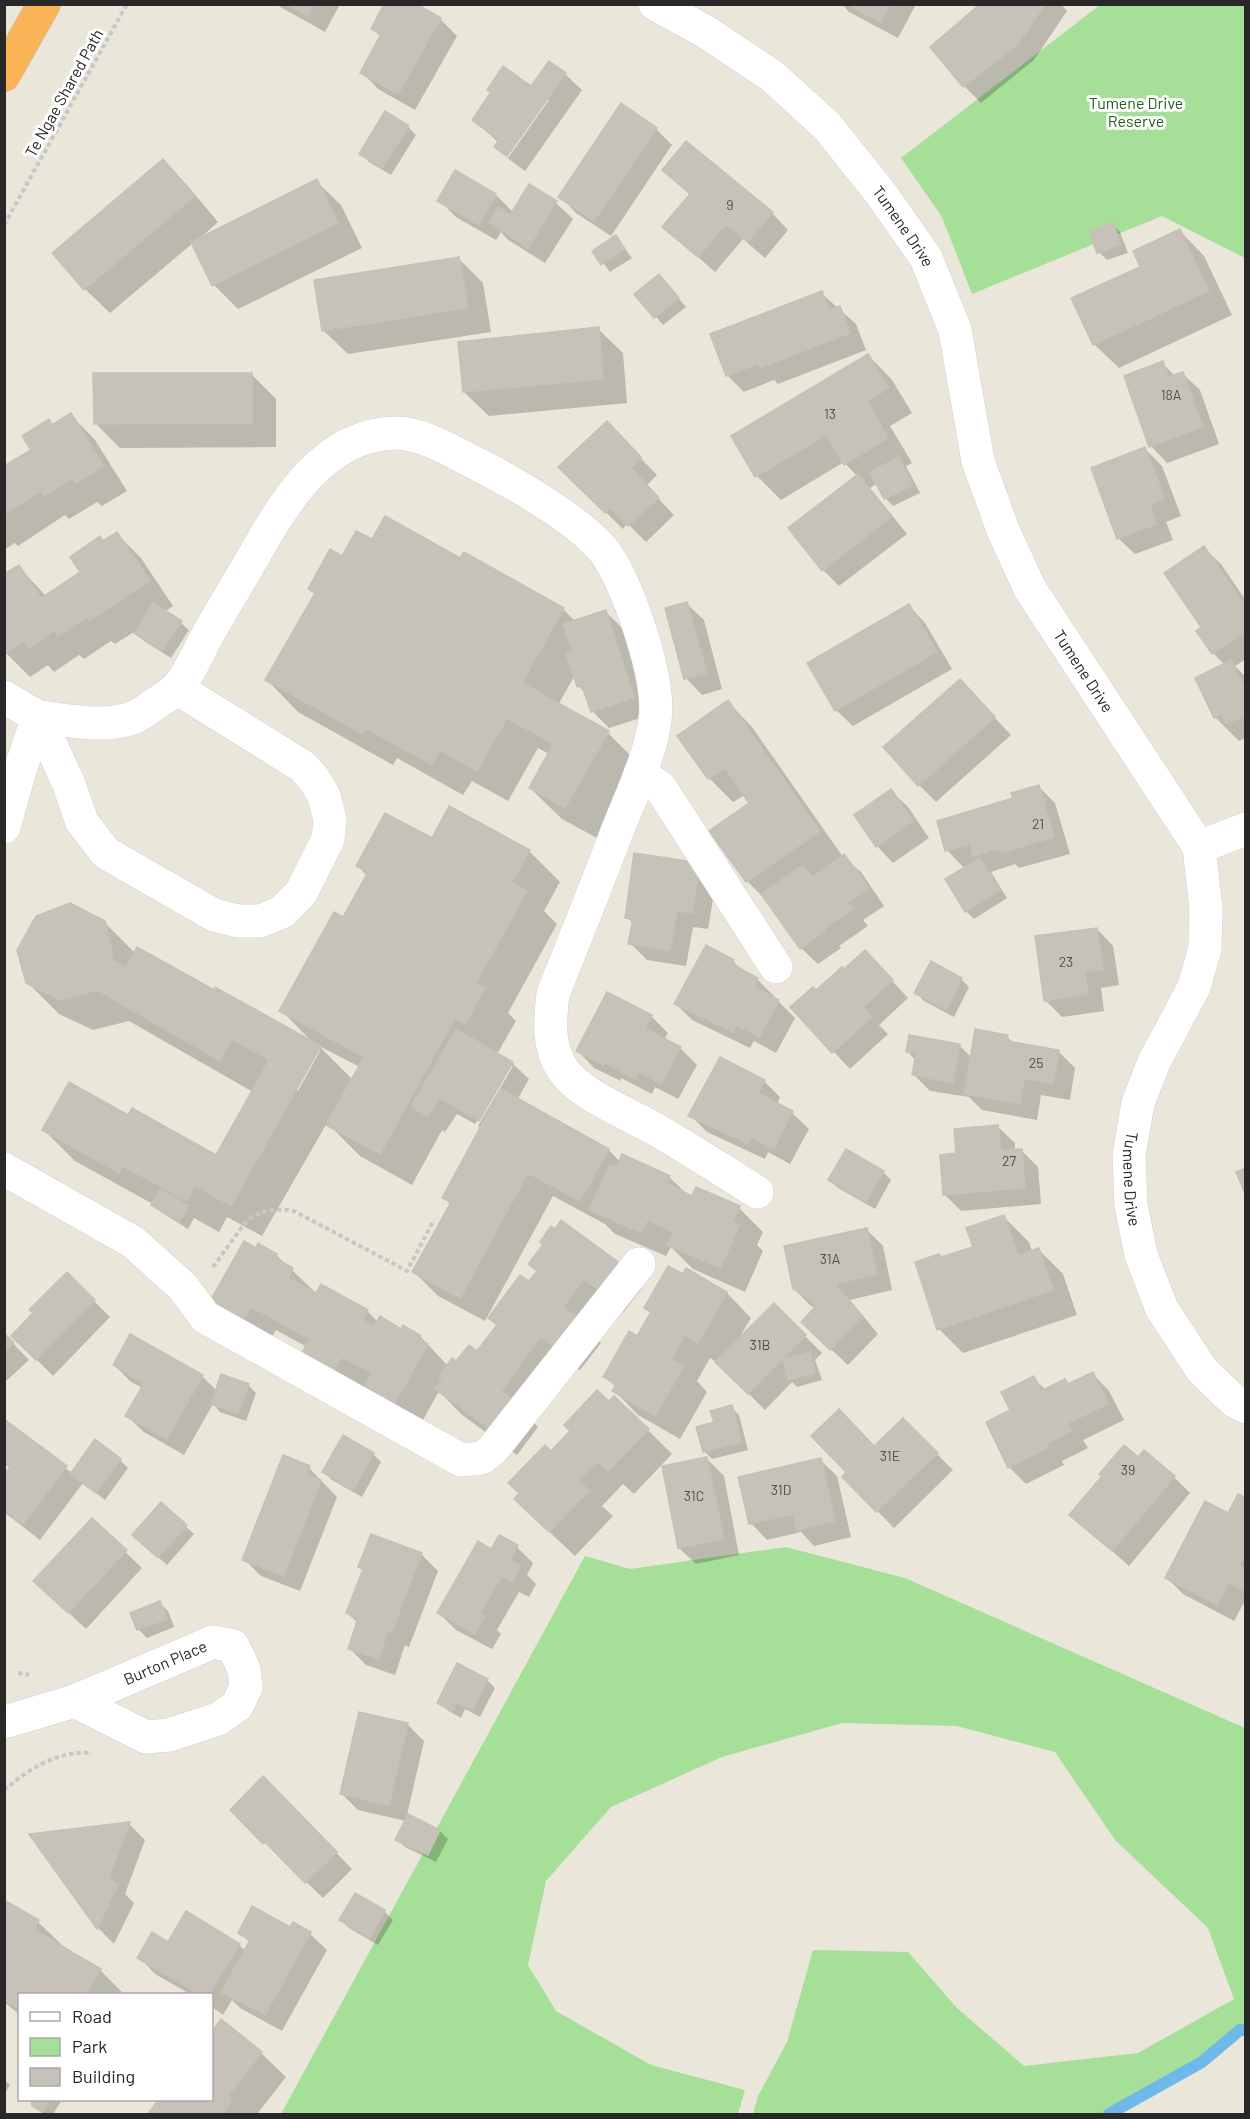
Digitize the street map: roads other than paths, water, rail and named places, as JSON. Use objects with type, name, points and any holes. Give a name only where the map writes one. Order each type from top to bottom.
[{"type":"highway","points":[[4,75],[44,4]]},
{"type":"street","name":"Tumene Drive","points":[[655,4],[706,32],[772,76],[827,126],[882,195],[926,258],[955,330],[978,461],[1003,530],[1030,589],[1199,847],[1206,909],[1205,948],[1194,987],[1154,1062],[1138,1103],[1129,1155],[1131,1205],[1141,1255],[1162,1309],[1202,1370],[1234,1401],[1245,1407]]},
{"type":"street","points":[[4,697],[38,717],[99,723],[137,716],[178,689],[263,538],[297,487],[327,458],[354,442],[399,433],[433,442],[510,482],[560,514],[607,554],[624,587],[638,627],[656,700],[650,746],[553,994],[550,1024],[552,1047],[562,1069],[576,1085],[661,1132],[758,1192]]},
{"type":"street","points":[[38,717],[68,782],[82,822],[106,852],[214,915],[238,921],[260,921],[282,912],[301,893],[328,839],[330,820],[324,796],[314,779],[302,766],[178,689]]},
{"type":"street","points":[[4,827],[38,717]]},
{"type":"street","points":[[640,774],[660,787],[776,967]]},
{"type":"street","points":[[1199,847],[1245,829]]},
{"type":"street","points":[[4,1169],[133,1242],[183,1287],[204,1317],[461,1460],[482,1458],[500,1441],[639,1264]]},
{"type":"street","points":[[6,1720],[75,1701]]},
{"type":"waterway","points":[[1109,2114],[1202,2062],[1240,2030],[1246,2030]]},
{"type":"park label","name":"Tumene Drive Reserve","points":[[1136,112]]}]
